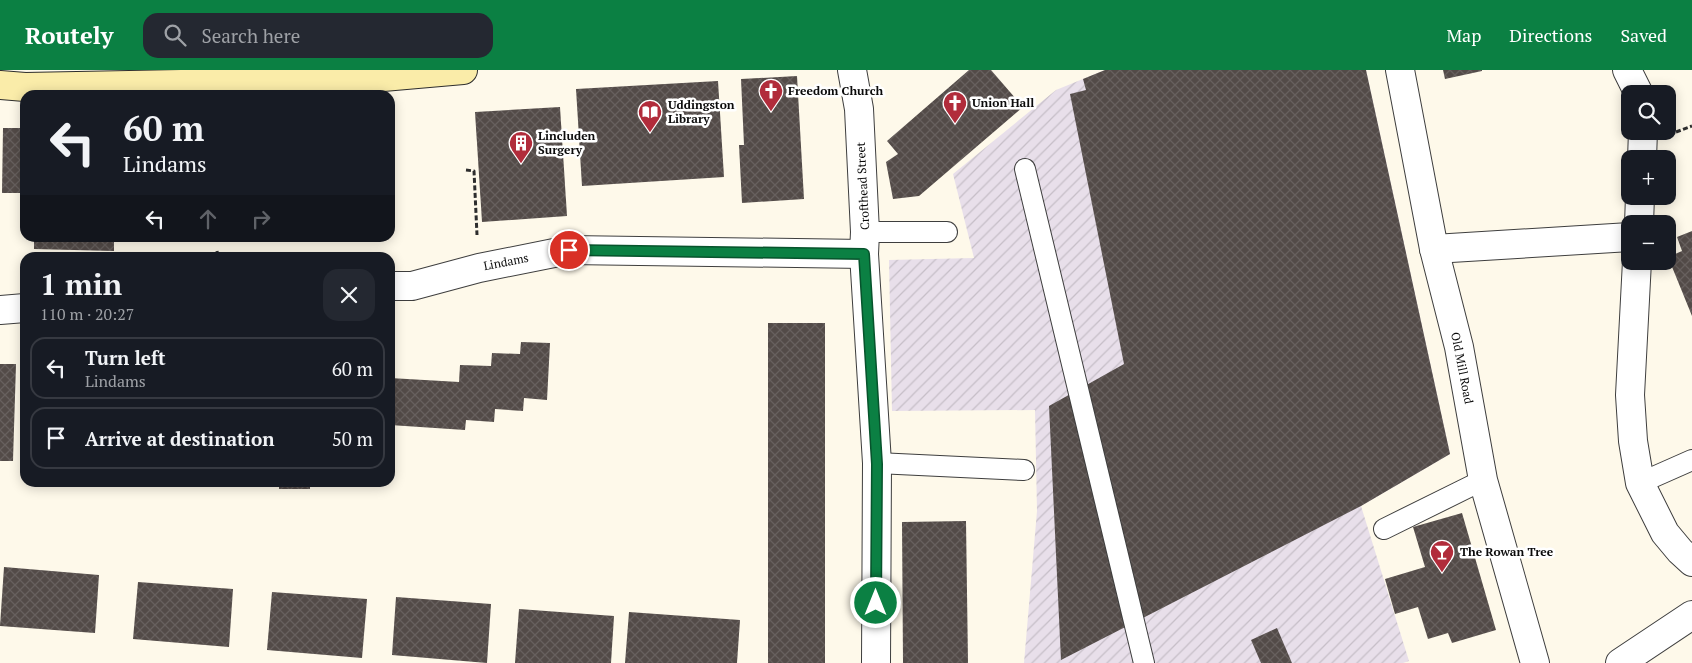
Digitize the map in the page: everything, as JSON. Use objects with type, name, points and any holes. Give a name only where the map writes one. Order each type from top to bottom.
[{"type":"main road","points":[[17,81],[337,81],[463,70]]},
{"type":"street","name":"Crofthead Street","points":[[852,70],[859,109],[864,243],[877,464],[876,663]]},
{"type":"street","name":"Old Mill Road","points":[[1400,70],[1434,249],[1460,347],[1484,480],[1535,663]]},
{"type":"street","points":[[1627,70],[1634,85]]},
{"type":"street","points":[[1434,249],[1621,238]]},
{"type":"street","name":"Lindams","points":[[395,286],[412,286],[479,268],[569,250],[864,243]]},
{"type":"street","points":[[1637,270],[1630,395],[1633,440],[1640,483],[1665,533],[1692,562]]},
{"type":"street","points":[[0,310],[20,308]]},
{"type":"street","points":[[1620,663],[1692,614]]},
{"type":"lane","points":[[1025,169],[1144,663]]},
{"type":"lane","points":[[864,243],[948,232]]},
{"type":"lane","points":[[1640,483],[1692,460]]},
{"type":"lane","points":[[877,464],[1024,470]]},
{"type":"lane","points":[[1384,529],[1484,480]]},
{"type":"path","points":[[466,170],[474,171],[479,268]]},
{"type":"shaded area","points":[[1105,70],[1366,70],[1450,454],[1361,506],[1409,661],[1403,663],[1024,663],[1037,511],[1035,410],[892,411],[889,260],[974,258],[953,174],[1056,90]]},
{"type":"building","name":"Union Hall","points":[[969,70],[991,70],[1023,107],[919,196],[893,199],[886,162],[898,154],[887,141]]},
{"type":"building","points":[[1105,70],[1366,70],[1450,454],[1361,506],[1061,660],[1049,406],[1124,364],[1070,94],[1086,90],[1083,79]]},
{"type":"building","points":[[1443,70],[1482,70],[1482,71],[1445,79]]},
{"type":"building","name":"Freedom Church","points":[[797,76],[804,199],[742,203],[739,145],[744,145],[741,79]]},
{"type":"building","name":"Uddingston Library","points":[[718,81],[724,177],[582,186],[576,89]]},
{"type":"building","name":"Lincluden Surgery","points":[[560,107],[567,216],[482,222],[475,112]]},
{"type":"building","points":[[3,128],[20,128],[20,193],[2,193]]},
{"type":"building","points":[[1692,231],[1692,316],[1673,270],[1676,270],[1676,254],[1682,251],[1677,237]]},
{"type":"building","points":[[34,242],[114,242],[114,251],[34,249]]},
{"type":"building","points":[[768,323],[825,323],[825,663],[768,663]]},
{"type":"building","points":[[521,342],[550,343],[547,400],[524,398],[523,411],[495,409],[494,422],[466,420],[465,430],[395,425],[395,378],[459,382],[460,365],[491,366],[492,353],[520,354]]},
{"type":"building","points":[[0,364],[16,364],[13,461],[0,461]]},
{"type":"building","points":[[279,487],[310,487],[310,489],[279,489]]},
{"type":"building","name":"The Rowan Tree","points":[[1462,513],[1496,630],[1452,643],[1448,633],[1428,639],[1418,607],[1395,614],[1385,579],[1425,567],[1413,527]]},
{"type":"building","points":[[966,521],[968,663],[903,663],[902,522]]},
{"type":"building","points":[[4,567],[99,575],[95,633],[0,626]]},
{"type":"building","points":[[138,582],[233,589],[229,647],[133,639]]},
{"type":"building","points":[[272,592],[367,599],[362,658],[267,650]]},
{"type":"building","points":[[396,597],[491,604],[487,663],[392,655]]},
{"type":"building","points":[[519,609],[614,616],[611,663],[515,663]]},
{"type":"building","points":[[629,612],[740,620],[737,663],[625,663]]},
{"type":"building","points":[[1277,628],[1292,663],[1261,663],[1251,640]]},
{"type":"place","name":"Freedom Church","points":[[771,112]]},
{"type":"place","name":"Union Hall","points":[[955,124]]},
{"type":"place","name":"Uddingston Library","points":[[650,133]]},
{"type":"place","name":"Lincluden Surgery","points":[[521,164]]},
{"type":"place","name":"The Rowan Tree","points":[[1442,573]]},
{"type":"route","points":[[569,250],[864,254],[877,464],[876,603]]}]
